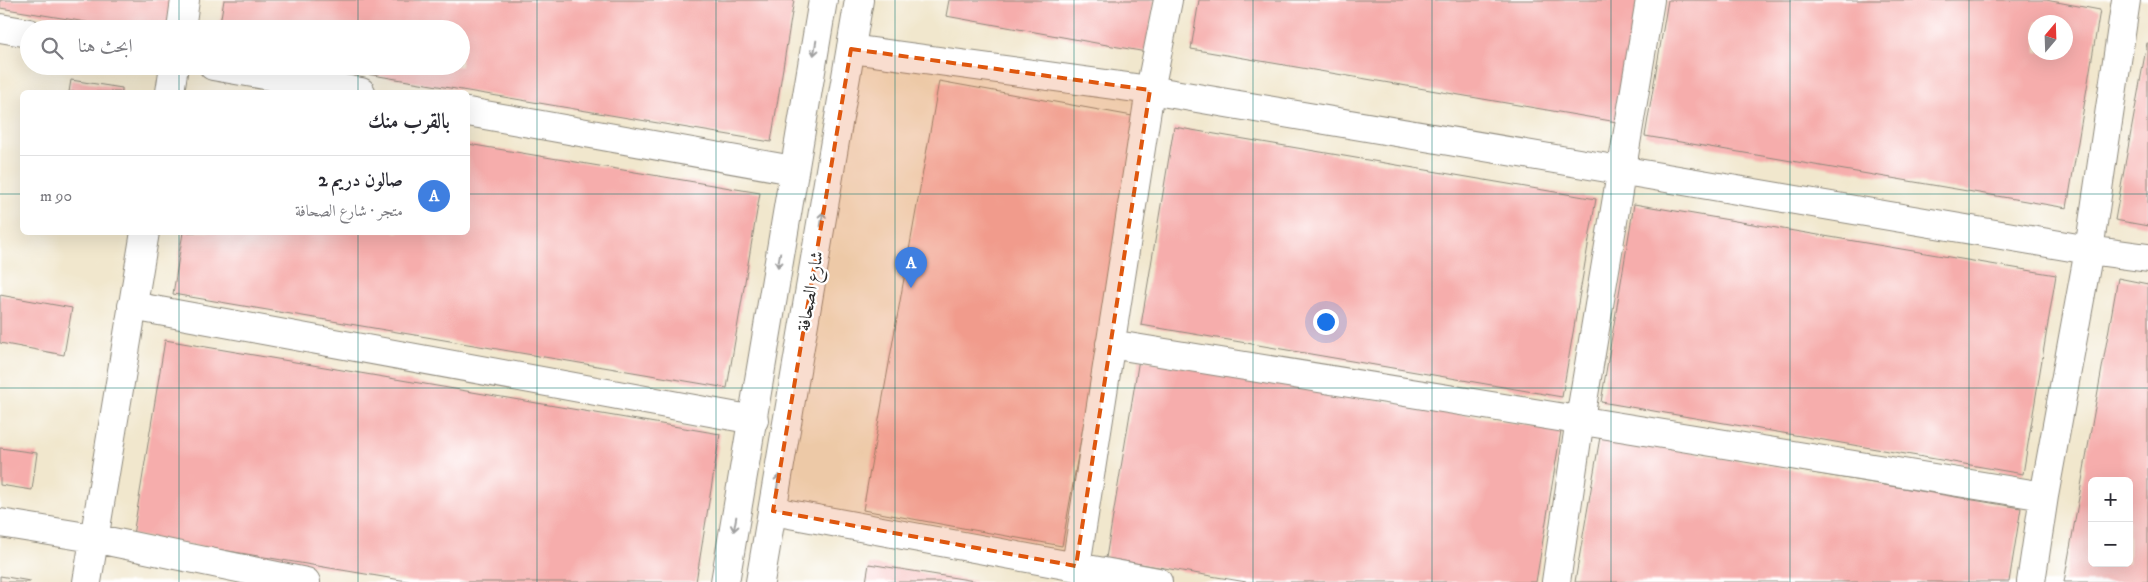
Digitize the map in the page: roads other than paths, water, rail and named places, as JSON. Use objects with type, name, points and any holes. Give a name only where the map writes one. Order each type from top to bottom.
[{"type":"street","points":[[183,20],[186,0]]},
{"type":"street","name":"شارع الصحافة","points":[[725,582],[754,420],[793,170],[823,0]]},
{"type":"street","name":"شارع الصحافة","points":[[760,582],[859,0]]},
{"type":"street","points":[[1076,566],[1150,90],[1168,0]]},
{"type":"street","points":[[1556,582],[1580,419],[1650,0]]},
{"type":"street","points":[[2031,582],[2044,496],[2089,250],[2126,0]]},
{"type":"street","points":[[0,28],[20,31]]},
{"type":"street","points":[[851,49],[1150,90],[2089,250],[2148,258]]},
{"type":"street","points":[[170,90],[173,75]]},
{"type":"street","points":[[264,75],[350,90]]},
{"type":"street","points":[[470,112],[793,170]]},
{"type":"street","points":[[87,582],[144,235]]},
{"type":"street","points":[[132,306],[754,420]]},
{"type":"street","points":[[1110,344],[2044,496]]},
{"type":"street","points":[[773,511],[1158,582]]},
{"type":"street","points":[[0,523],[93,538],[306,582]]},
{"type":"place","name":"صالون دريم 2","points":[[911,288]]}]
